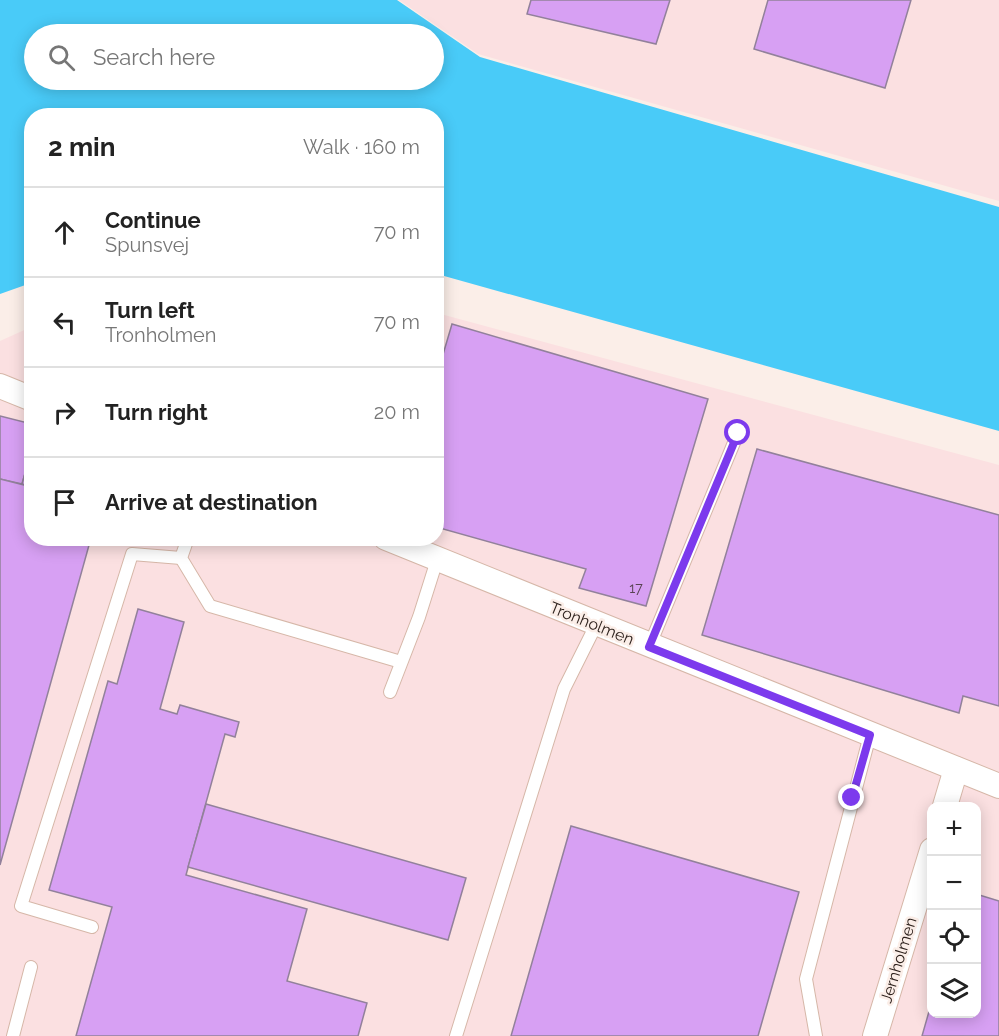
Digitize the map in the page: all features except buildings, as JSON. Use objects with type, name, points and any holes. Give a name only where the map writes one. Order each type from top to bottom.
[{"type":"street","points":[[0,386],[24,396]]},
{"type":"street","name":"Tronholmen","points":[[405,546],[649,647],[999,786]]},
{"type":"street","points":[[946,802],[956,769]]},
{"type":"street","name":"Jernholmen","points":[[875,1036],[930,856]]},
{"type":"lane","points":[[649,647],[738,433]]},
{"type":"lane","points":[[186,546],[182,558],[210,606],[401,662]]},
{"type":"lane","points":[[92,927],[21,906],[132,554],[182,558]]},
{"type":"lane","points":[[390,692],[437,560]]},
{"type":"lane","points":[[456,1036],[564,689],[596,625]]},
{"type":"lane","points":[[816,1036],[806,979],[870,735]]},
{"type":"lane","points":[[13,1036],[31,967]]},
{"type":"shaded area","points":[[399,0],[999,0],[999,201],[478,54],[444,31],[444,24],[434,24]]},
{"type":"shaded area","points":[[444,315],[999,465],[999,1036],[0,1036],[0,341],[24,330],[24,546],[444,546]]},
{"type":"water","points":[[0,0],[397,0],[432,24],[24,24],[24,90],[444,90],[444,32],[480,57],[999,207],[999,431],[444,276],[444,108],[24,108],[24,285],[0,294]]},
{"type":"route","points":[[738,433],[649,647],[870,735],[852,798]]}]
